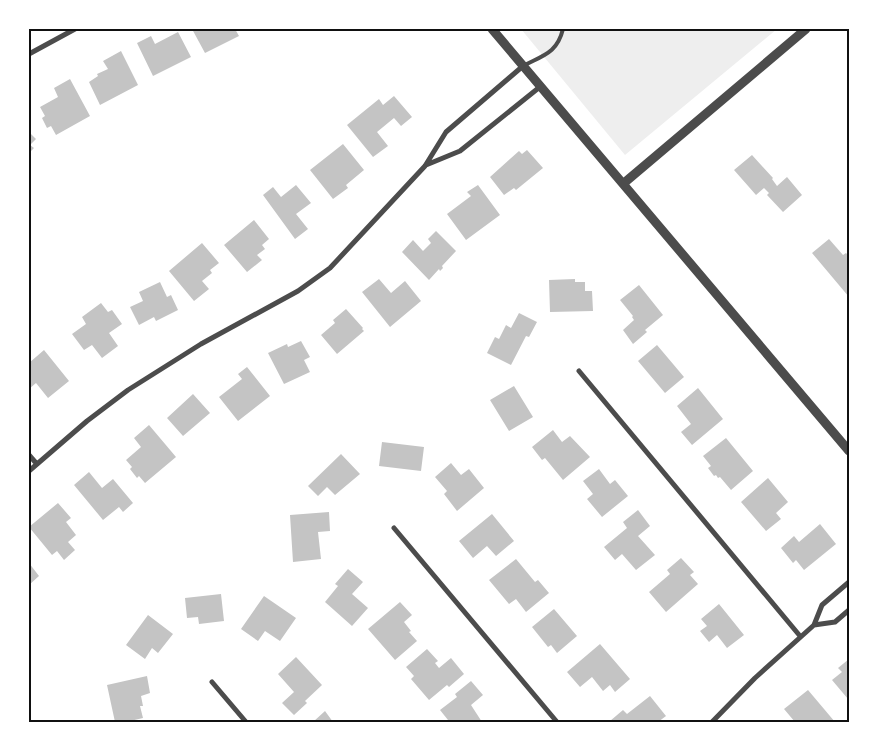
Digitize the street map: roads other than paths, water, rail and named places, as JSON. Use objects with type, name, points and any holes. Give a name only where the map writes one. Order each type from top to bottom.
[{"type":"street","points":[[29,54],[76,29]]},
{"type":"street","points":[[492,29],[849,451]]},
{"type":"street","points":[[624,183],[806,29]]},
{"type":"street","points":[[29,471],[36,463],[101,410],[156,371],[312,282],[340,257],[425,166],[446,132],[523,66]]},
{"type":"street","points":[[425,166],[460,151],[541,86]]},
{"type":"street","points":[[579,371],[800,636]]},
{"type":"street","points":[[29,454],[36,463]]},
{"type":"street","points":[[394,528],[557,722]]},
{"type":"street","points":[[712,722],[755,678],[814,625],[822,605],[849,582]]},
{"type":"street","points":[[814,625],[836,622],[849,610]]},
{"type":"street","points":[[212,682],[246,722]]},
{"type":"lane","points":[[523,66],[551,51],[560,42],[563,29]]}]
